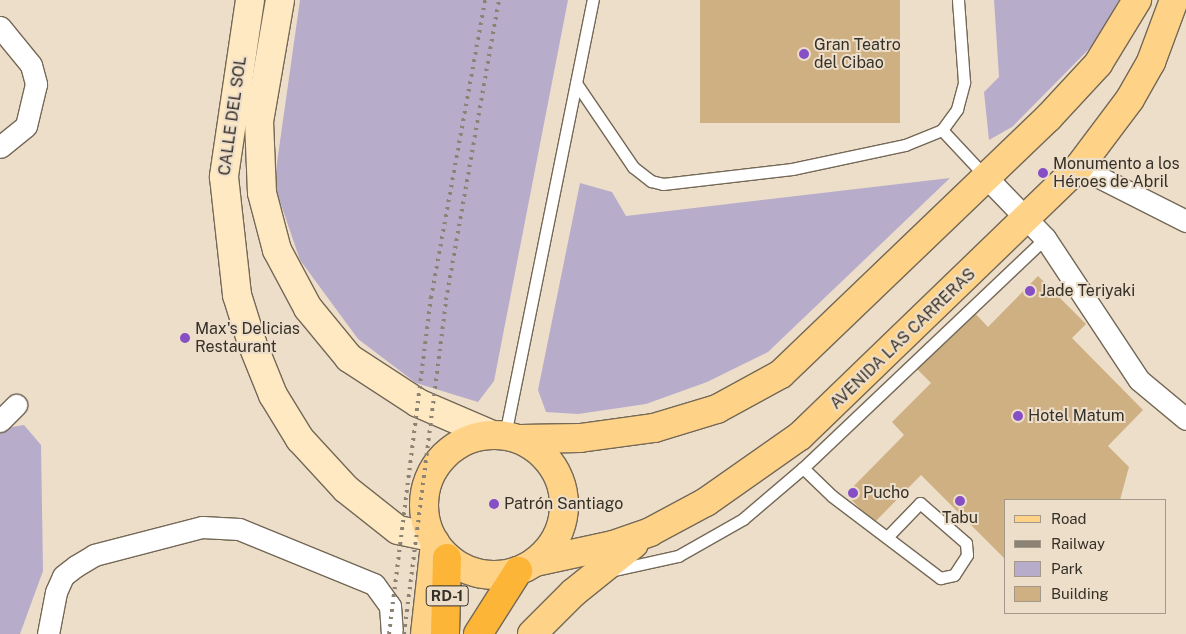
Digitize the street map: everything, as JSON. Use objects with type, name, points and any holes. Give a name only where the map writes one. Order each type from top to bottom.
[{"type":"highway","name":"RD-1","points":[[438,546],[445,634]]},
{"type":"highway","name":"RD-1","points":[[478,634],[526,567]]},
{"type":"main road","name":"CALLE DEL SOL","points":[[250,0],[224,177],[237,295],[252,343],[273,395],[300,438],[346,489],[398,530],[438,546]]},
{"type":"main road","name":"CALLE DEL SOL","points":[[280,0],[259,121],[262,193],[277,250],[308,308],[349,358],[418,403],[505,436]]},
{"type":"main road","points":[[425,634],[438,546],[424,511],[431,474],[457,445],[505,436],[580,438],[654,428],[717,409],[751,393],[781,374],[986,177],[1098,64],[1137,0]]},
{"type":"main road","name":"AVENIDA LAS CARRERAS","points":[[526,567],[613,545],[650,532],[706,502],[800,436],[1038,229],[1079,167],[1130,99],[1151,62],[1174,0]]},
{"type":"main road","points":[[438,546],[481,574],[526,567],[560,528],[564,507],[553,466],[505,436]]},
{"type":"main road","points":[[532,634],[596,574],[650,532]]},
{"type":"street","points":[[0,27],[31,65],[36,84],[26,126],[0,147]]},
{"type":"street","points":[[1079,167],[1186,221]]},
{"type":"street","points":[[986,177],[1038,229],[1139,380],[1186,419]]},
{"type":"street","points":[[0,420],[16,405]]},
{"type":"street","points":[[48,634],[56,592],[63,576],[76,566],[94,554],[202,527],[239,529],[362,577],[384,594],[392,627]]},
{"type":"lane","points":[[505,436],[593,0]]},
{"type":"lane","points":[[576,82],[633,167],[651,181],[664,184],[792,169],[928,140],[942,130],[957,110],[964,82],[958,0]]},
{"type":"lane","points":[[942,130],[986,177]]},
{"type":"lane","points":[[596,574],[690,551],[743,519],[803,468],[1038,229]]},
{"type":"lane","points":[[803,468],[832,496],[888,536],[940,578],[954,575],[967,555],[966,543],[920,503],[888,536]]},
{"type":"green space","points":[[300,0],[568,0],[494,381],[478,402],[416,383],[358,339],[300,260],[274,184]]},
{"type":"green space","points":[[994,0],[1119,0],[1093,45],[1012,127],[989,140],[984,92],[999,77]]},
{"type":"green space","points":[[950,178],[768,352],[707,382],[646,404],[578,414],[546,412],[538,390],[580,183],[612,192],[626,216]]},
{"type":"green space","points":[[24,425],[41,445],[43,571],[20,634],[0,634],[0,429]]},
{"type":"building","name":"Gran Teatro del Cibao","points":[[700,0],[900,0],[900,123],[700,123]]},
{"type":"building","name":"Hotel Matum","points":[[1038,276],[1086,324],[1072,338],[1143,410],[1108,446],[1129,467],[1120,499],[1004,499],[1004,558],[921,475],[874,523],[846,494],[904,435],[892,422],[931,383],[913,365],[970,308],[988,327]]},
{"type":"railway","points":[[389,634],[431,298],[485,0]]},
{"type":"railway","points":[[404,634],[446,300],[499,0]]},
{"type":"place","name":"Gran Teatro del Cibao","points":[[804,54]]},
{"type":"place","name":"Monumento a los Héroes de Abril","points":[[1043,173]]},
{"type":"place","name":"Jade Teriyaki","points":[[1030,291]]},
{"type":"place","name":"Max's Delicias Restaurant","points":[[185,338]]},
{"type":"place","name":"Hotel Matum","points":[[1018,416]]},
{"type":"place","name":"Pucho","points":[[853,493]]},
{"type":"place","name":"Tabu","points":[[960,501]]},
{"type":"place","name":"Patrón Santiago","points":[[494,504]]}]
